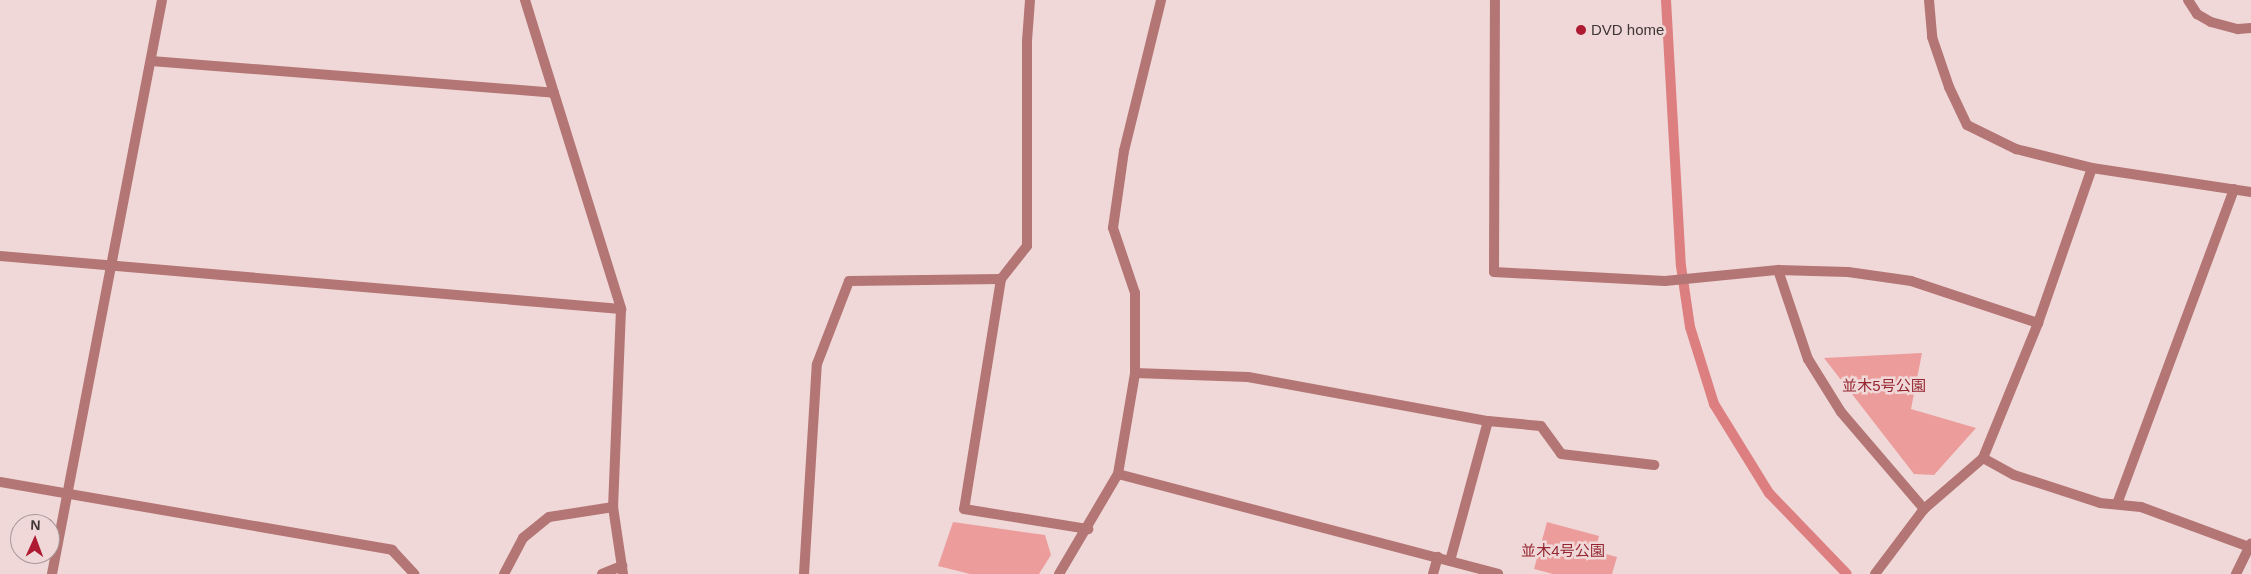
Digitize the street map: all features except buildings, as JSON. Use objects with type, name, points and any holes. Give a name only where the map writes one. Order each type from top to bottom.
[{"type":"street","points":[[52,574],[162,0]]},
{"type":"street","points":[[525,0],[621,308],[613,507],[622,570],[602,574]]},
{"type":"street","points":[[1030,0],[1026,41],[1027,246],[1001,279],[964,509],[1088,529]]},
{"type":"street","points":[[1059,574],[1088,529],[1118,474],[1135,373],[1135,293],[1113,228],[1124,151],[1161,0]]},
{"type":"street","points":[[1495,0],[1494,272],[1665,281],[1778,270],[1848,272],[1910,281],[2038,323]]},
{"type":"street","points":[[1929,0],[1932,37],[1949,87],[1968,125],[2016,149],[2092,168],[2251,192]]},
{"type":"street","points":[[2188,0],[2196,14],[2211,22],[2238,29],[2251,28]]},
{"type":"street","points":[[151,61],[554,93]]},
{"type":"street","points":[[1876,572],[1924,508],[1983,458],[2038,323],[2092,168]]},
{"type":"street","points":[[2116,504],[2234,189]]},
{"type":"street","points":[[0,256],[621,308]]},
{"type":"street","points":[[1778,270],[1808,360],[1841,412],[1924,508]]},
{"type":"street","points":[[804,574],[817,364],[849,281],[1001,279]]},
{"type":"street","points":[[1135,373],[1248,377],[1488,421],[1541,426],[1561,454],[1654,465]]},
{"type":"street","points":[[1450,561],[1488,421]]},
{"type":"street","points":[[1983,458],[2014,475],[2100,503],[2141,507],[2250,545],[2236,574]]},
{"type":"street","points":[[1118,474],[1498,574]]},
{"type":"street","points":[[0,482],[392,550],[414,574]]},
{"type":"street","points":[[504,574],[523,538],[549,517],[613,507]]},
{"type":"street","points":[[1433,574],[1438,557]]},
{"type":"green space","name":"並木5号公園","points":[[1922,353],[1911,409],[1976,428],[1934,475],[1914,474],[1824,358]]},
{"type":"green space","points":[[953,522],[1045,535],[1051,555],[1039,574],[970,574],[938,566]]},
{"type":"green space","name":"並木4号公園","points":[[1547,522],[1599,536],[1595,551],[1617,557],[1612,574],[1553,574],[1534,569]]},
{"type":"waterway","points":[[1666,0],[1681,266],[1690,327],[1714,404],[1769,493],[1847,574]]},
{"type":"place","name":"DVD home","points":[[1581,30]]}]
